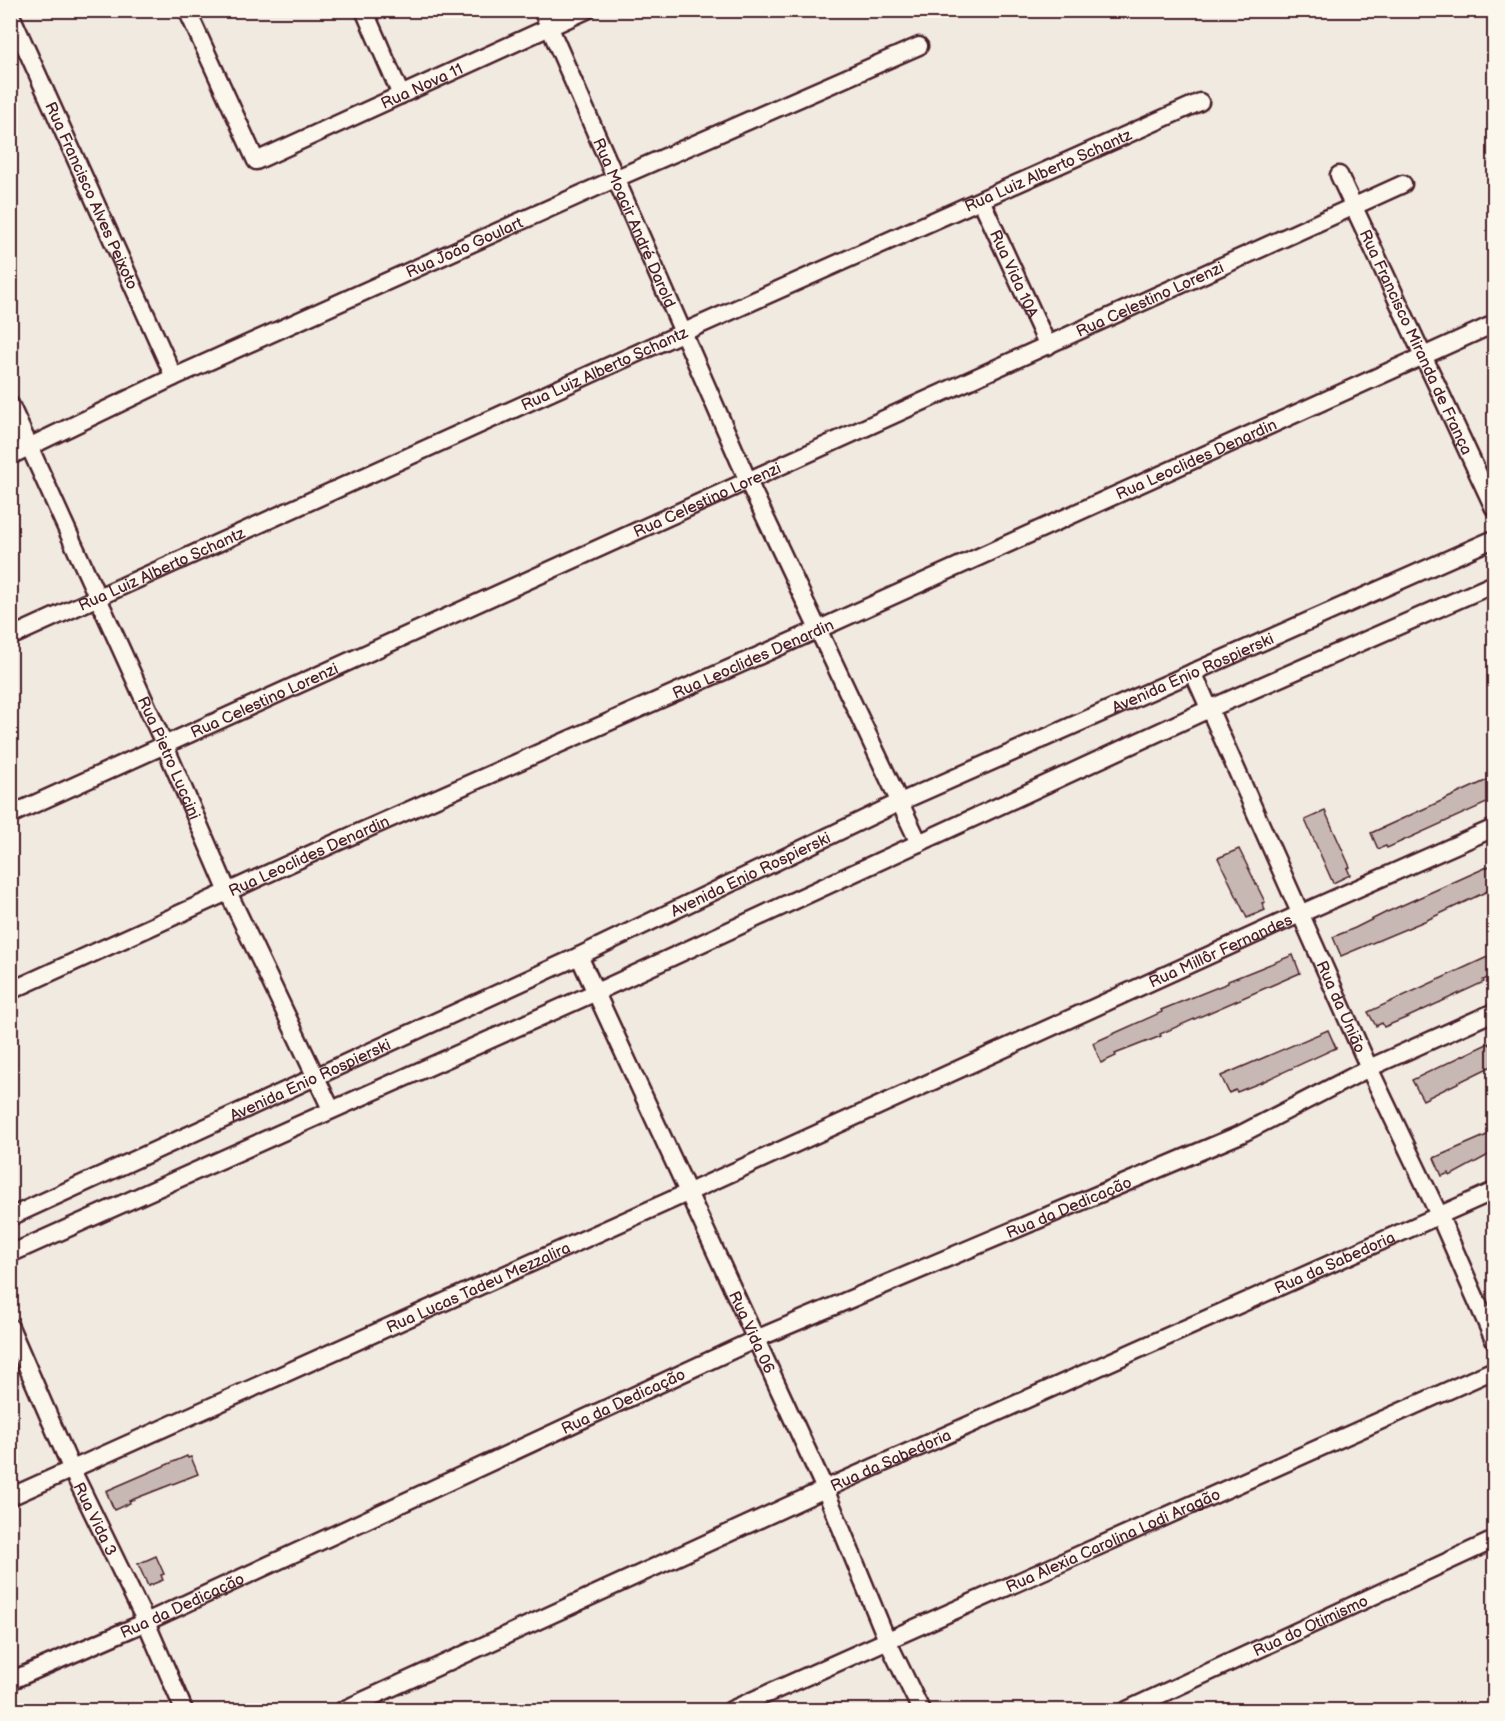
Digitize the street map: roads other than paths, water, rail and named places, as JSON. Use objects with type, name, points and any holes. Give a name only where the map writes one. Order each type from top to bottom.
[{"type":"street","name":"Rua Nova 11","points":[[187,10],[256,161],[587,10]]},
{"type":"street","points":[[364,10],[401,95]]},
{"type":"street","name":"Rua Moacir André Darold","points":[[542,10],[748,481],[919,843]]},
{"type":"street","name":"Rua Francisco Alves Peixoto","points":[[10,13],[174,377]]},
{"type":"street","name":"Rua João Goulart","points":[[10,456],[174,377],[617,178],[919,46]]},
{"type":"street","name":"Rua Luiz Alberto Schantz","points":[[10,637],[684,332],[1200,102]]},
{"type":"street","name":"Rua Francisco Miranda de França","points":[[1339,175],[1494,508]]},
{"type":"street","name":"Rua Celestino Lorenzi","points":[[10,815],[1403,184]]},
{"type":"street","name":"Rua Vida 10A","points":[[981,200],[1048,346]]},
{"type":"street","name":"Rua Leoclides Denardin","points":[[10,991],[818,630],[1494,324]]},
{"type":"street","name":"Rua Pietro Luccini","points":[[10,404],[99,598],[228,892],[315,1078],[332,1109]]},
{"type":"street","name":"Avenida Enio Rospierski","points":[[10,1217],[579,956],[900,801],[1494,539]]},
{"type":"street","points":[[10,1254],[594,993],[1209,709],[1494,584]]},
{"type":"street","name":"Rua da União","points":[[1193,672],[1369,1068],[1440,1216],[1494,1340]]},
{"type":"street","name":"Rua Millôr Fernandes","points":[[946,1076],[1494,828]]},
{"type":"street","name":"Rua Vida 06","points":[[579,956],[594,993],[825,1489],[887,1640],[921,1710]]},
{"type":"street","name":"Rua da Dedicação","points":[[10,1681],[146,1622],[756,1339],[1241,1134],[1369,1068],[1494,1012]]},
{"type":"street","name":"Rua Lucas Tadeu Mezzalira","points":[[10,1497],[946,1076]]},
{"type":"street","name":"Rua da Sabedoria","points":[[343,1710],[825,1489],[1494,1191]]},
{"type":"street","name":"Rua Vida 3","points":[[10,1327],[72,1470],[146,1622],[184,1710]]},
{"type":"street","name":"Rua Alexia Carolina Lodi Aragão","points":[[731,1710],[1494,1370]]},
{"type":"street","name":"Rua do Otimismo","points":[[1127,1710],[1494,1540]]}]
